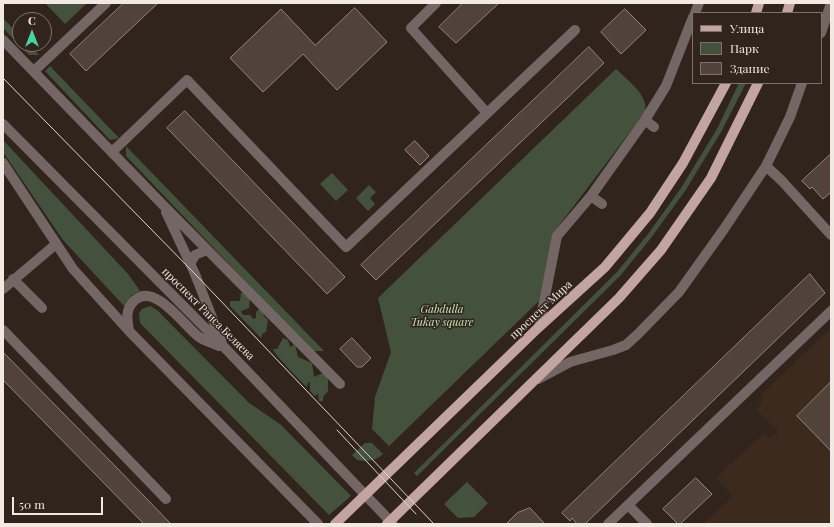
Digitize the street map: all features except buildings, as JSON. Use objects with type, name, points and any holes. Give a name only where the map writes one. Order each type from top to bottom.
[{"type":"main road","name":"проспект Мира","points":[[334,524],[539,327],[605,267],[650,213],[683,163],[725,84]]},
{"type":"main road","points":[[390,523],[619,298],[661,250],[711,178],[758,84]]},
{"type":"street","points":[[34,71],[106,3]]},
{"type":"street","points":[[436,3],[411,28],[487,113]]},
{"type":"street","points":[[822,30],[831,3]]},
{"type":"street","points":[[539,327],[557,236],[591,196],[645,120],[666,86],[692,20]]},
{"type":"street","points":[[112,152],[188,80],[346,247],[575,30]]},
{"type":"street","points":[[3,40],[162,205],[340,384]]},
{"type":"street","points":[[537,380],[570,362],[626,345],[679,292],[724,229],[766,166],[790,117],[802,84]]},
{"type":"street","points":[[645,120],[654,127]]},
{"type":"street","name":"проспект Раиса Беляева","points":[[3,124],[225,348],[390,523]]},
{"type":"street","points":[[3,163],[73,269],[129,331],[318,524]]},
{"type":"street","points":[[766,166],[782,181],[830,233]]},
{"type":"street","points":[[591,196],[602,204]]},
{"type":"street","points":[[162,205],[190,264],[225,348]]},
{"type":"street","points":[[3,289],[56,244]]},
{"type":"street","points":[[190,264],[195,255],[207,250]]},
{"type":"street","points":[[13,279],[42,308]]},
{"type":"street","points":[[129,331],[126,315],[131,304],[138,298],[147,296],[158,299],[199,337],[225,348]]},
{"type":"street","points":[[608,524],[831,311]]},
{"type":"street","points":[[3,330],[166,499]]},
{"type":"street","points":[[628,505],[647,524]]},
{"type":"shaded area","points":[[831,328],[831,524],[703,524],[733,496],[716,478],[764,433],[770,439],[778,432],[756,409],[762,403],[761,395]]},
{"type":"green space","points":[[45,3],[87,3],[65,24]]},
{"type":"green space","points":[[3,18],[12,28],[12,37],[3,28]]},
{"type":"green space","points":[[26,52],[36,52],[39,55],[29,55]]},
{"type":"green space","points":[[50,66],[119,138],[110,140],[45,71]]},
{"type":"green space","name":"Gabdulla Tukay square","points":[[616,69],[636,88],[644,100],[645,112],[554,232],[539,301],[389,446],[372,429],[375,397],[391,352],[378,298]]},
{"type":"green space","points":[[739,84],[745,84],[721,132],[685,191],[651,238],[620,276],[417,476],[414,473],[617,272],[648,234],[681,188],[717,129]]},
{"type":"green space","points":[[3,140],[128,274],[140,291],[132,295],[124,306],[63,240],[3,152]]},
{"type":"green space","points":[[126,146],[324,351],[312,351],[126,156]]},
{"type":"green space","points":[[332,173],[348,190],[336,201],[320,184]]},
{"type":"green space","points":[[369,185],[376,192],[370,198],[375,204],[368,211],[356,198]]},
{"type":"green space","points":[[241,293],[245,293],[250,298],[249,308],[241,311],[243,315],[250,315],[253,319],[256,318],[256,312],[259,309],[263,310],[264,316],[268,320],[266,332],[263,333],[261,338],[230,306],[230,301],[240,301]]},
{"type":"green space","points":[[150,306],[157,310],[248,402],[281,425],[351,496],[329,515],[140,323],[139,313],[142,309]]},
{"type":"green space","points":[[283,338],[288,340],[290,347],[295,344],[298,357],[312,363],[314,377],[325,372],[328,378],[328,391],[323,397],[323,401],[319,401],[318,394],[315,396],[310,391],[310,382],[308,383],[307,387],[288,368],[273,349],[277,349]]},
{"type":"green space","points":[[365,443],[372,443],[383,454],[371,460],[357,460],[352,455]]},
{"type":"green space","points":[[467,482],[488,503],[474,517],[458,518],[444,504]]},
{"type":"tram line","points":[[3,78],[195,274],[434,524]]},
{"type":"tram line","points":[[337,430],[416,514]]}]
